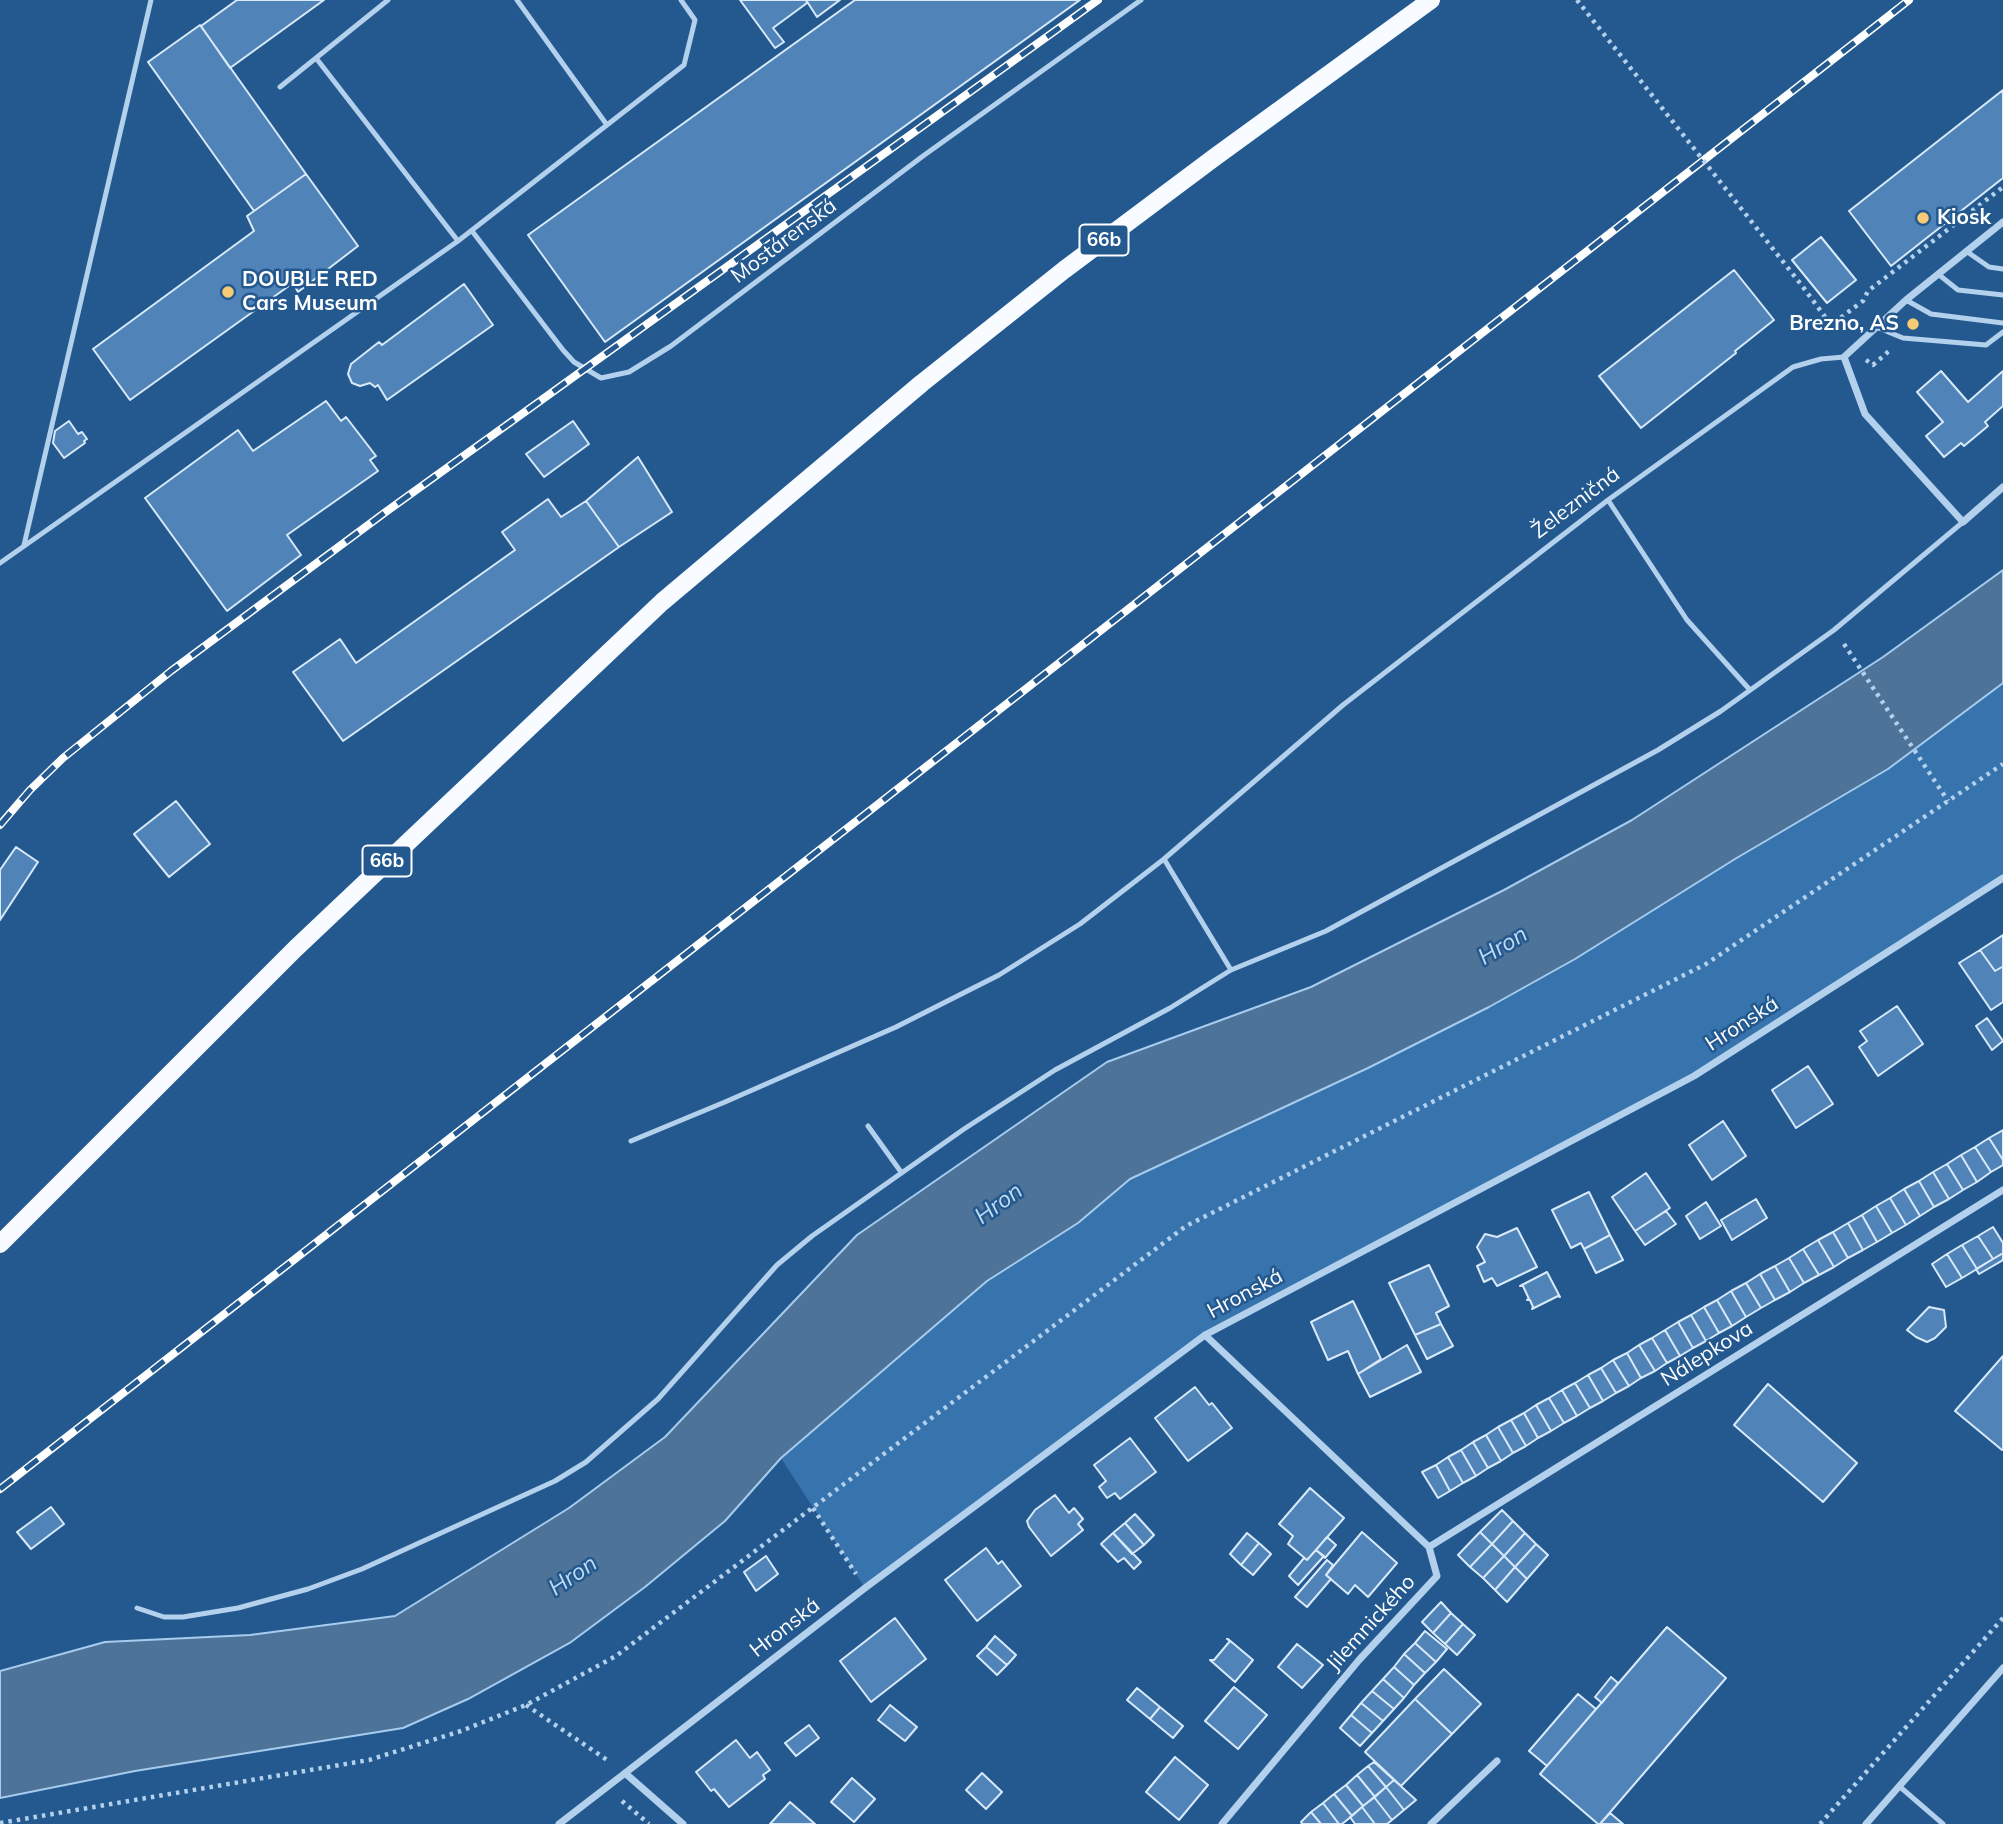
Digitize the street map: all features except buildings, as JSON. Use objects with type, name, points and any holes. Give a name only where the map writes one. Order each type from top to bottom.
[{"type":"main road","name":"66b","points":[[0,1244],[295,949],[662,602],[912,391],[1064,270],[1214,156],[1431,0]]},
{"type":"street","points":[[2003,222],[1906,300],[1844,357],[1865,414],[1964,522],[2003,488]]},
{"type":"street","name":"Hronská","points":[[559,1824],[865,1588],[1205,1335],[1694,1076],[2003,878]]},
{"type":"street","name":"Nálepkova","points":[[1429,1547],[2003,1191]]},
{"type":"street","points":[[1205,1335],[1429,1547]]},
{"type":"street","name":"Jilemnického","points":[[1222,1824],[1359,1660],[1437,1576],[1429,1547]]},
{"type":"street","points":[[1866,1824],[2003,1668]]},
{"type":"street","points":[[1432,1824],[1497,1761]]},
{"type":"street","points":[[625,1773],[683,1824]]},
{"type":"lane","points":[[24,545],[151,0]]},
{"type":"lane","points":[[280,87],[388,0]]},
{"type":"lane","points":[[517,0],[607,125]]},
{"type":"lane","points":[[0,563],[458,241],[684,65],[695,20],[681,0]]},
{"type":"lane","name":"Mostárenská","points":[[471,231],[574,362],[601,378],[629,372],[671,346],[923,156],[1141,0]]},
{"type":"lane","points":[[316,58],[458,241]]},
{"type":"lane","points":[[1966,251],[1989,267],[2003,269]]},
{"type":"lane","points":[[1938,274],[1958,290],[2003,295]]},
{"type":"lane","points":[[1906,300],[1931,314],[2003,323]]},
{"type":"lane","points":[[1875,327],[1903,338],[1986,345],[2003,332]]},
{"type":"lane","name":"Železničná","points":[[631,1140],[896,1027],[999,975],[1080,924],[1164,859],[1343,705],[1608,500],[1793,367],[1821,359],[1844,357]]},
{"type":"lane","points":[[1608,500],[1687,620],[1750,690]]},
{"type":"lane","points":[[137,1608],[164,1617],[183,1617],[238,1608],[308,1589],[373,1564],[555,1481],[586,1462],[658,1399],[777,1265],[812,1236],[901,1172],[1055,1070],[1170,1008],[1231,970],[1326,931],[1658,750],[1750,690],[1834,630],[1964,522]]},
{"type":"lane","points":[[1164,859],[1231,970]]},
{"type":"lane","points":[[868,1126],[901,1172]]},
{"type":"lane","points":[[1899,1786],[1943,1824]]},
{"type":"path","points":[[1577,0],[1831,325],[1863,301],[1868,291],[2003,187]]},
{"type":"path","points":[[1848,651],[1948,801]]},
{"type":"path","points":[[0,1823],[369,1760],[461,1731],[526,1704],[616,1656],[1186,1226],[1706,964],[2003,764]]},
{"type":"path","points":[[813,1508],[865,1588]]},
{"type":"path","points":[[1820,1824],[2003,1618]]},
{"type":"path","points":[[526,1704],[625,1773]]},
{"type":"path","points":[[622,1801],[649,1824]]},
{"type":"shaded area","points":[[2003,683],[2003,878],[1694,1076],[1205,1335],[865,1588],[781,1458],[987,1281],[1078,1223],[1130,1179],[1368,1068],[1489,1007],[1575,959],[1735,859],[1888,769]]},
{"type":"water","name":"Hron","points":[[2003,570],[2003,683],[1888,769],[1735,859],[1575,959],[1489,1007],[1368,1068],[1130,1179],[1078,1223],[987,1281],[781,1458],[725,1521],[645,1587],[571,1642],[468,1699],[403,1728],[135,1771],[0,1798],[0,1671],[105,1642],[250,1635],[395,1616],[569,1508],[665,1437],[857,1235],[1107,1062],[1311,987],[1504,890],[1632,820],[1883,657]]},
{"type":"railway","points":[[0,825],[30,790],[63,758],[171,671],[387,511],[1098,0]]},
{"type":"railway","points":[[0,1489],[1909,0]]},
{"type":"place","name":"Kiosk","points":[[1923,218]]},
{"type":"place","name":"DOUBLE RED Cars Museum","points":[[228,292]]},
{"type":"place","name":"Brezno, AS","points":[[1913,324]]}]
